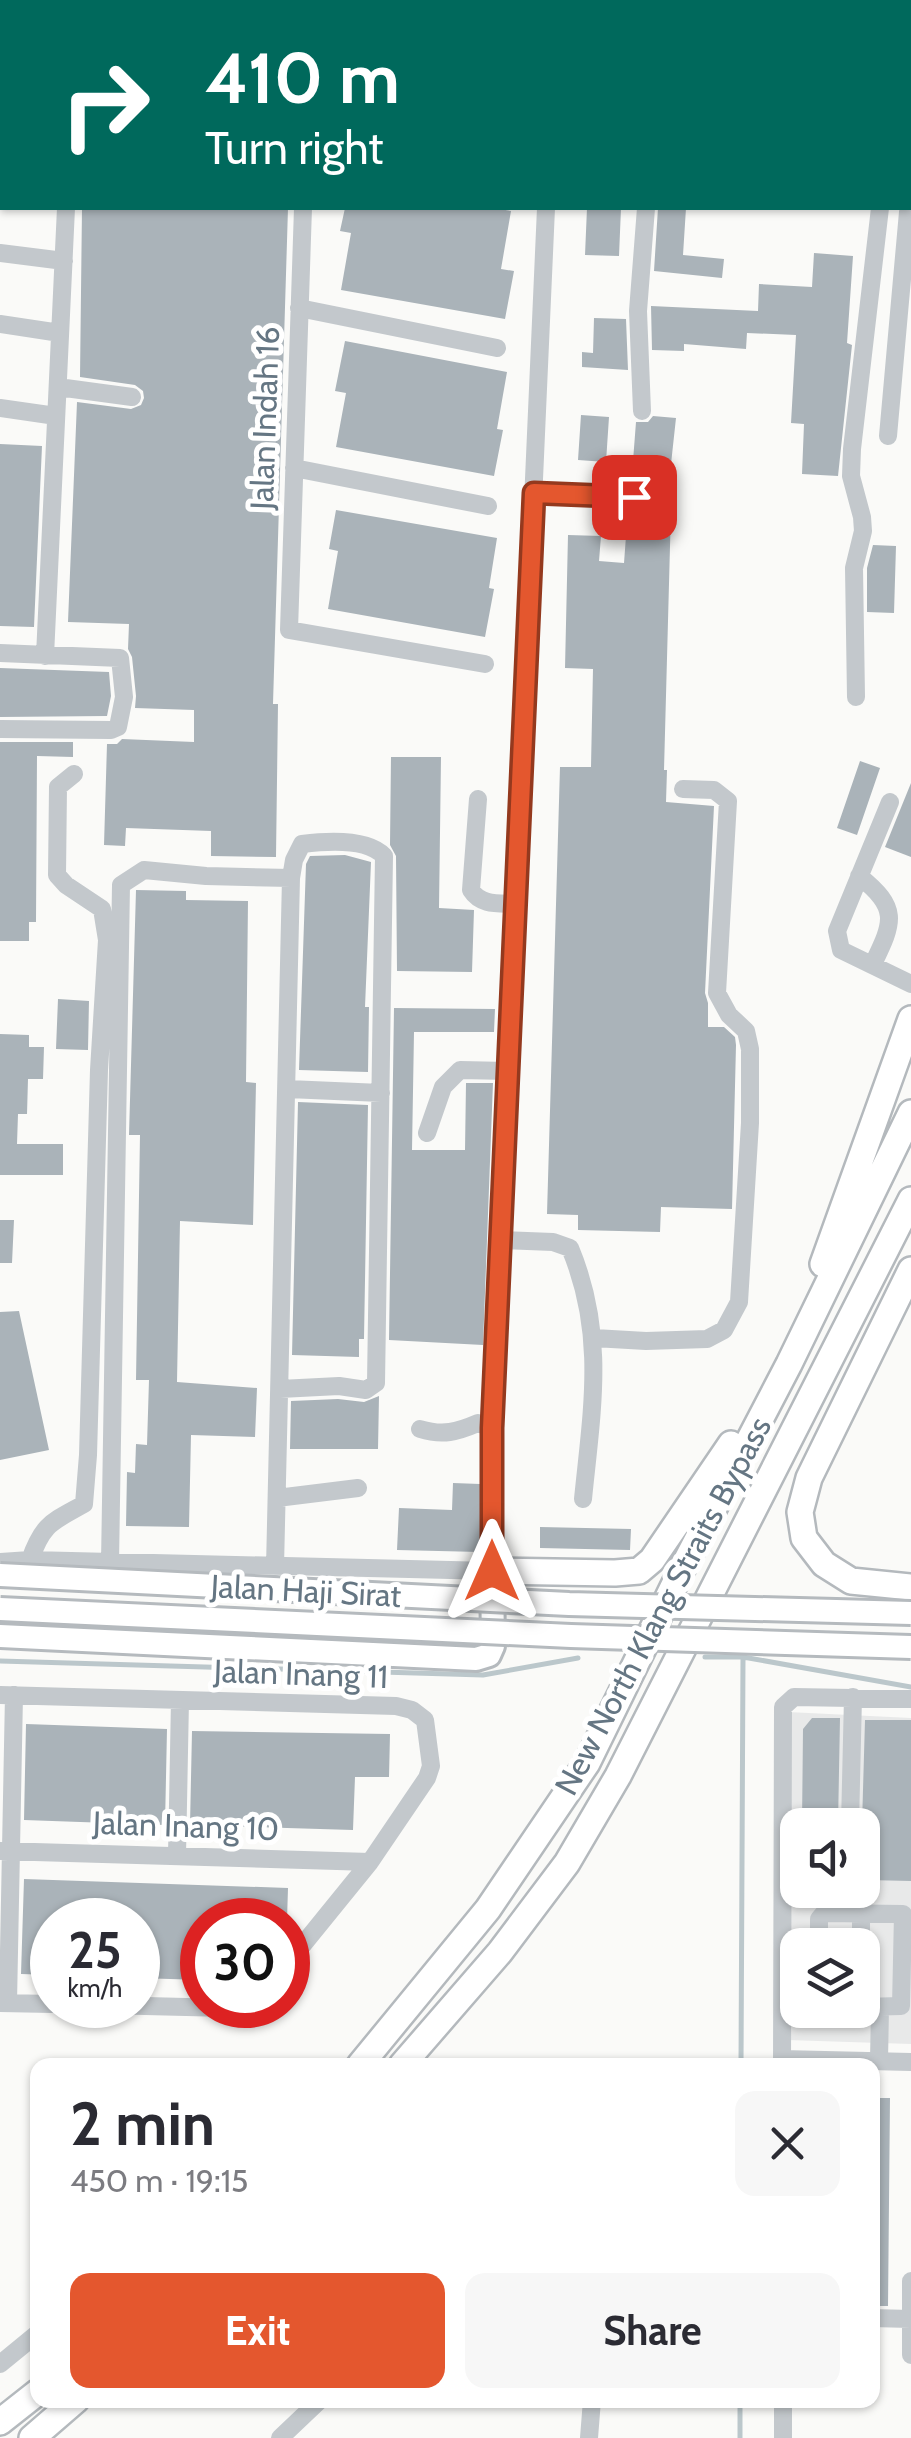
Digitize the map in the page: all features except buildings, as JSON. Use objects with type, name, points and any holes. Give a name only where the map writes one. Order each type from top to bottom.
[{"type":"highway","points":[[492,1571],[615,1574],[639,1570],[652,1560],[784,1374],[911,1019]]},
{"type":"highway","name":"New North Klang Straits Bypass","points":[[366,2058],[488,1909],[587,1763],[784,1374],[911,1112]]},
{"type":"highway","name":"New North Klang Straits Bypass","points":[[408,2058],[500,1952],[567,1863],[618,1776],[911,1200]]},
{"type":"highway","points":[[802,1410],[911,1249]]},
{"type":"highway","points":[[911,1270],[809,1478],[800,1512],[804,1538],[824,1564],[851,1581],[911,1586]]},
{"type":"highway","points":[[0,2422],[30,2398]]},
{"type":"highway","points":[[32,2438],[67,2408]]},
{"type":"main road","points":[[0,1636],[476,1659],[489,1655],[492,1646],[492,1571]]},
{"type":"main road","name":"Jalan Haji Sirat","points":[[0,1575],[570,1604],[911,1613]]},
{"type":"main road","name":"Jalan Haji Sirat","points":[[0,1609],[551,1635],[911,1647]]},
{"type":"street","points":[[45,656],[66,210]]},
{"type":"street","name":"Jalan Indah 16","points":[[303,210],[289,630],[485,664]]},
{"type":"street","points":[[0,1562],[492,1571],[492,1428],[546,210]]},
{"type":"street","points":[[642,411],[638,311],[646,210]]},
{"type":"street","points":[[856,698],[854,568],[862,517],[851,476],[878,210]]},
{"type":"street","points":[[888,436],[909,212]]},
{"type":"street","points":[[0,253],[64,262]]},
{"type":"street","points":[[299,308],[497,348]]},
{"type":"street","points":[[0,324],[60,333]]},
{"type":"street","points":[[58,387],[132,397]]},
{"type":"street","points":[[0,408],[56,416]]},
{"type":"street","points":[[294,468],[488,506]]},
{"type":"street","points":[[534,493],[634,497]]},
{"type":"street","points":[[0,653],[120,658],[124,697],[118,728],[111,730],[0,728]]},
{"type":"street","points":[[30,1560],[38,1536],[53,1519],[84,1504],[88,1455],[99,1070],[107,940],[102,909],[57,875],[58,786],[74,774]]},
{"type":"street","points":[[594,1338],[707,1338],[724,1330],[739,1302],[750,1124],[750,1050],[746,1031],[730,1015],[717,993],[728,802],[714,790],[683,789]]},
{"type":"street","points":[[478,799],[471,890],[476,899],[516,904]]},
{"type":"street","points":[[890,802],[837,931],[838,940],[841,950],[911,984]]},
{"type":"street","points":[[275,1568],[291,878],[302,844],[376,848],[384,856],[376,1383],[366,1390],[339,1386],[280,1389]]},
{"type":"street","points":[[110,1562],[122,884],[144,870],[291,878]]},
{"type":"street","points":[[859,876],[880,893],[891,911],[889,930],[873,964]]},
{"type":"street","points":[[426,1132],[443,1087],[460,1070],[508,1071]]},
{"type":"street","points":[[288,1089],[381,1093]]},
{"type":"street","points":[[502,1240],[553,1242],[570,1248],[583,1280],[594,1338],[596,1376],[583,1500]]},
{"type":"street","points":[[420,1429],[435,1434],[457,1432],[478,1423],[492,1428]]},
{"type":"street","points":[[277,1498],[358,1488]]},
{"type":"street","points":[[7,1695],[4,2003],[30,2004]]},
{"type":"street","name":"Jalan Inang 11","points":[[7,1695],[396,1706],[412,1710],[424,1720],[430,1766],[427,1778],[370,1862],[310,1936]]},
{"type":"street","points":[[850,1808],[852,1696]]},
{"type":"street","points":[[782,2058],[783,1707],[794,1697],[911,1699]]},
{"type":"street","points":[[177,1856],[180,1700]]},
{"type":"street","name":"Jalan Inang 10","points":[[6,1851],[370,1862]]},
{"type":"street","points":[[862,1914],[862,1928]]},
{"type":"street","points":[[820,1928],[821,1915],[907,1914],[903,2000],[898,2008],[880,2008]]},
{"type":"street","points":[[874,2028],[878,2058]]},
{"type":"street","points":[[880,2062],[911,2062]]},
{"type":"street","points":[[911,2282],[911,2356]]},
{"type":"street","points":[[880,2318],[911,2319]]},
{"type":"street","points":[[0,2364],[30,2340]]},
{"type":"street","points":[[280,2438],[312,2408]]},
{"type":"street","points":[[590,2438],[592,2408]]},
{"type":"street","points":[[782,2438],[783,2408]]},
{"type":"shaded area","points":[[788,1712],[911,1718],[911,2044],[787,2040],[787,2028],[880,2028],[880,1928],[787,1928],[787,1908],[880,1908],[880,1808],[788,1808]]},
{"type":"waterway","points":[[705,1657],[742,1657]]},
{"type":"waterway","points":[[741,2058],[743,1657],[911,1687]]},
{"type":"waterway","points":[[0,1661],[483,1675],[578,1658]]},
{"type":"waterway","points":[[740,2408],[740,2438]]},
{"type":"route","points":[[492,1571],[492,1428],[534,493],[634,497]]}]
